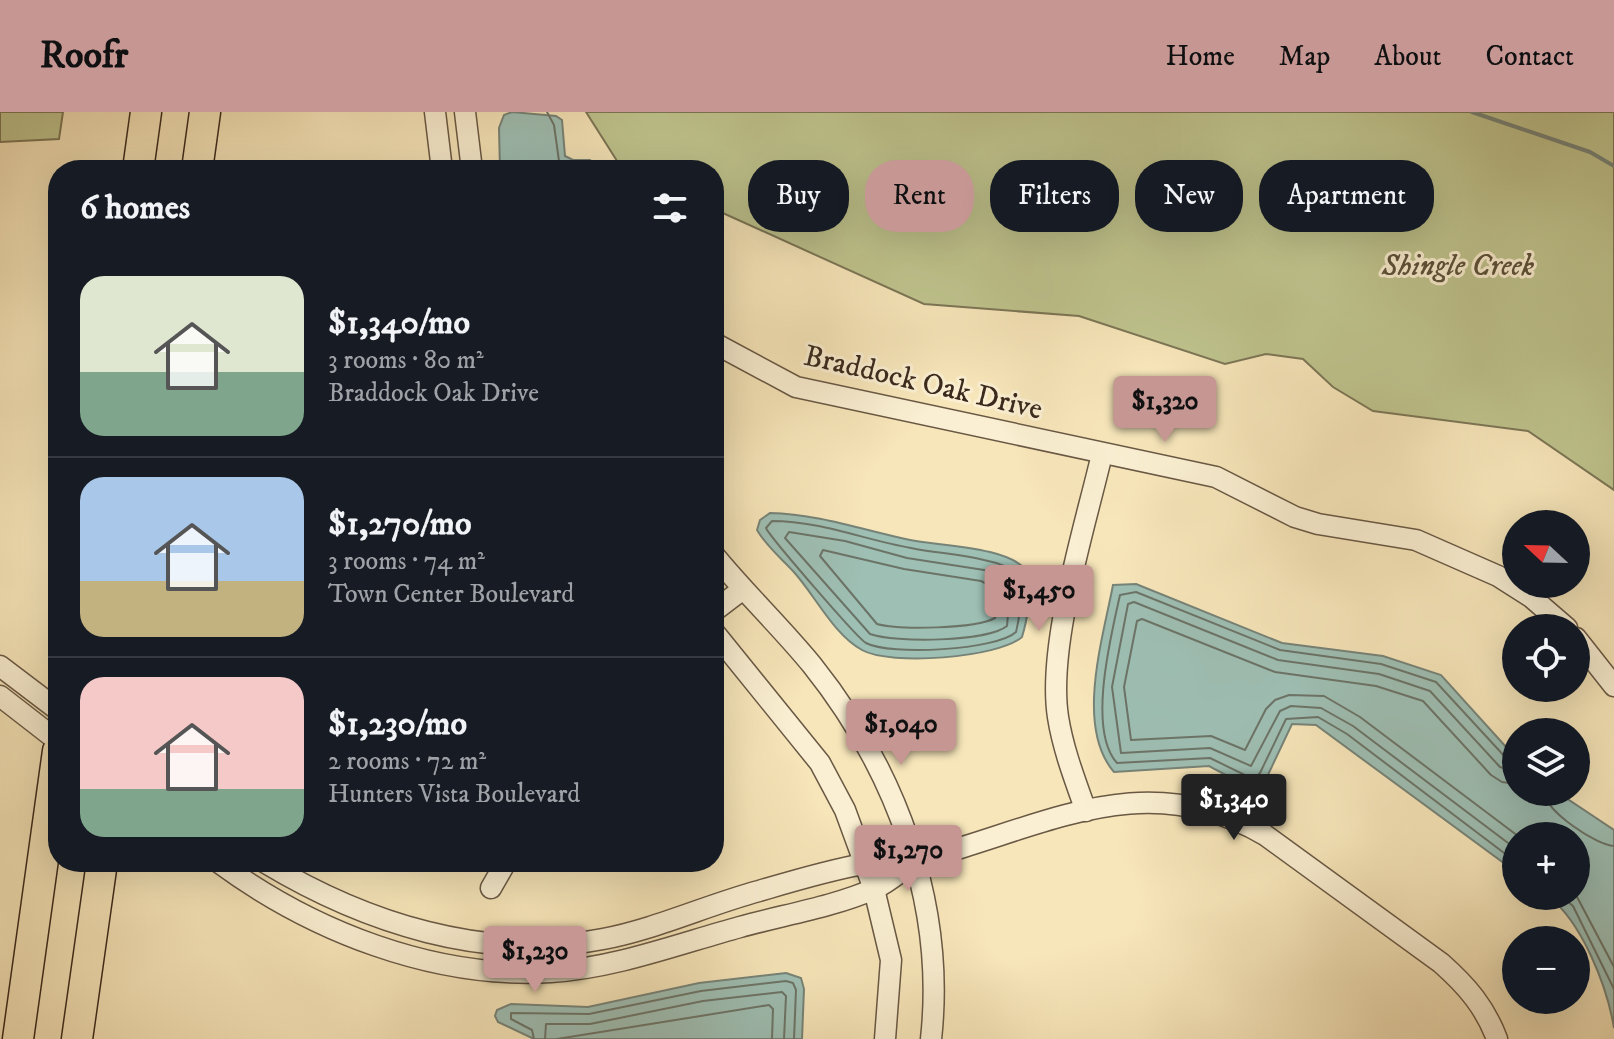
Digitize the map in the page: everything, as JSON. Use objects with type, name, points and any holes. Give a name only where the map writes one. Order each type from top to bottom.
[{"type":"highway","points":[[139,160],[146,112]]},
{"type":"highway","points":[[198,160],[205,112]]},
{"type":"highway","points":[[18,1039],[48,825]]},
{"type":"highway","points":[[77,1039],[101,872]]},
{"type":"street","points":[[435,112],[441,160]]},
{"type":"street","points":[[465,112],[471,160]]},
{"type":"street","name":"Braddock Oak Drive","points":[[724,348],[796,387],[1216,477],[1318,524],[1378,531],[1427,544],[1498,576],[1551,614]]},
{"type":"street","points":[[1086,811],[1065,750],[1055,681],[1059,644],[1102,454]]},
{"type":"street","points":[[724,567],[813,665],[858,735],[898,809],[917,861],[931,938],[935,1000],[931,1039]]},
{"type":"street","points":[[724,603],[743,589]]},
{"type":"street","points":[[724,644],[820,763],[845,810],[874,889],[891,960],[885,1039]]},
{"type":"street","points":[[1590,656],[1614,686]]},
{"type":"street","points":[[0,666],[48,702]]},
{"type":"street","points":[[0,696],[48,733]]},
{"type":"street","points":[[282,872],[312,889],[373,915],[457,941],[546,947],[605,939],[756,891],[865,863],[917,861],[1086,811],[1124,802],[1161,800],[1198,806],[1236,818],[1265,835],[1441,963],[1481,1005],[1497,1039]]},
{"type":"street","points":[[235,872],[311,918],[354,936],[418,959],[465,970],[506,973],[554,971],[601,964],[874,889],[917,861]]},
{"type":"street","points":[[491,888],[500,872]]},
{"type":"green space","points":[[0,112],[63,112],[59,139],[0,142]]},
{"type":"green space","name":"Shingle Creek","points":[[586,112],[1614,112],[1614,490],[1528,431],[1373,411],[1333,387],[1303,359],[1266,354],[1225,364],[1079,316],[924,304],[765,232],[849,232],[849,160],[748,160],[748,224],[724,214],[724,160],[616,160]]},
{"type":"water","points":[[512,112],[556,116],[562,120],[565,156],[573,160],[500,160],[499,128],[504,115]]},
{"type":"water","points":[[770,513],[823,519],[910,540],[973,548],[1019,563],[1028,572],[1031,584],[1022,637],[991,650],[944,657],[895,658],[862,650],[842,634],[761,536],[757,530],[760,520]]},
{"type":"water","points":[[1136,584],[1282,643],[1383,656],[1441,675],[1502,743],[1502,806],[1578,806],[1614,830],[1614,1028],[1606,993],[1590,954],[1590,926],[1574,926],[1562,910],[1590,910],[1590,822],[1502,822],[1502,862],[1316,725],[1292,724],[1266,779],[1254,790],[1209,766],[1114,772],[1102,753],[1094,707],[1099,656],[1113,585]]},
{"type":"water","points":[[786,973],[801,978],[804,989],[802,1039],[534,1039],[498,1022],[495,1016],[497,1010],[511,1004],[588,1007],[699,983]]},
{"type":"waterway","name":"Shingle Creek","points":[[1472,112],[1590,152],[1614,166]]}]
